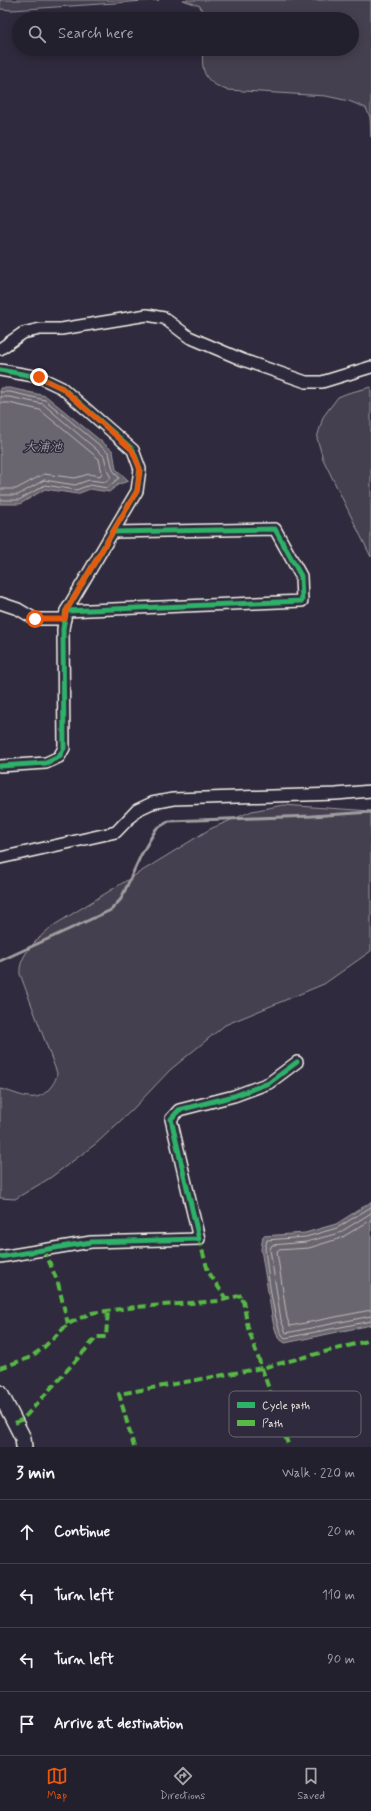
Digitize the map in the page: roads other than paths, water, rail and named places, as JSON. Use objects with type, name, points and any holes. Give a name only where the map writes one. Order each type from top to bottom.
[{"type":"street","points":[[0,349],[23,333],[40,329],[61,329],[147,315],[164,318],[189,337],[243,360],[306,382],[322,382],[371,367]]},
{"type":"street","points":[[0,370],[39,377],[62,388],[132,450],[140,469],[137,491],[66,615],[63,629],[64,748],[59,757],[46,763],[0,766]]},
{"type":"street","points":[[0,603],[18,609],[35,619],[66,615],[302,601],[301,576],[275,529],[113,532]]},
{"type":"street","points":[[0,858],[116,832],[137,810],[152,802],[173,799],[336,794],[371,791]]},
{"type":"street","points":[[0,1257],[91,1242],[199,1239],[171,1119],[179,1110],[234,1096],[269,1083],[297,1062]]},
{"type":"street","points":[[0,1393],[23,1438],[24,1447]]},
{"type":"water","name":"大浦池","points":[[0,388],[10,388],[46,396],[113,451],[116,469],[129,481],[119,484],[109,492],[90,489],[77,494],[45,489],[20,504],[0,504]]},
{"type":"water","points":[[371,1202],[371,1325],[285,1343],[278,1338],[273,1322],[261,1249],[263,1236],[305,1233],[336,1224]]},
{"type":"waterway","points":[[0,961],[111,910],[121,899],[141,855],[156,829],[169,821],[312,816],[371,812]]}]
